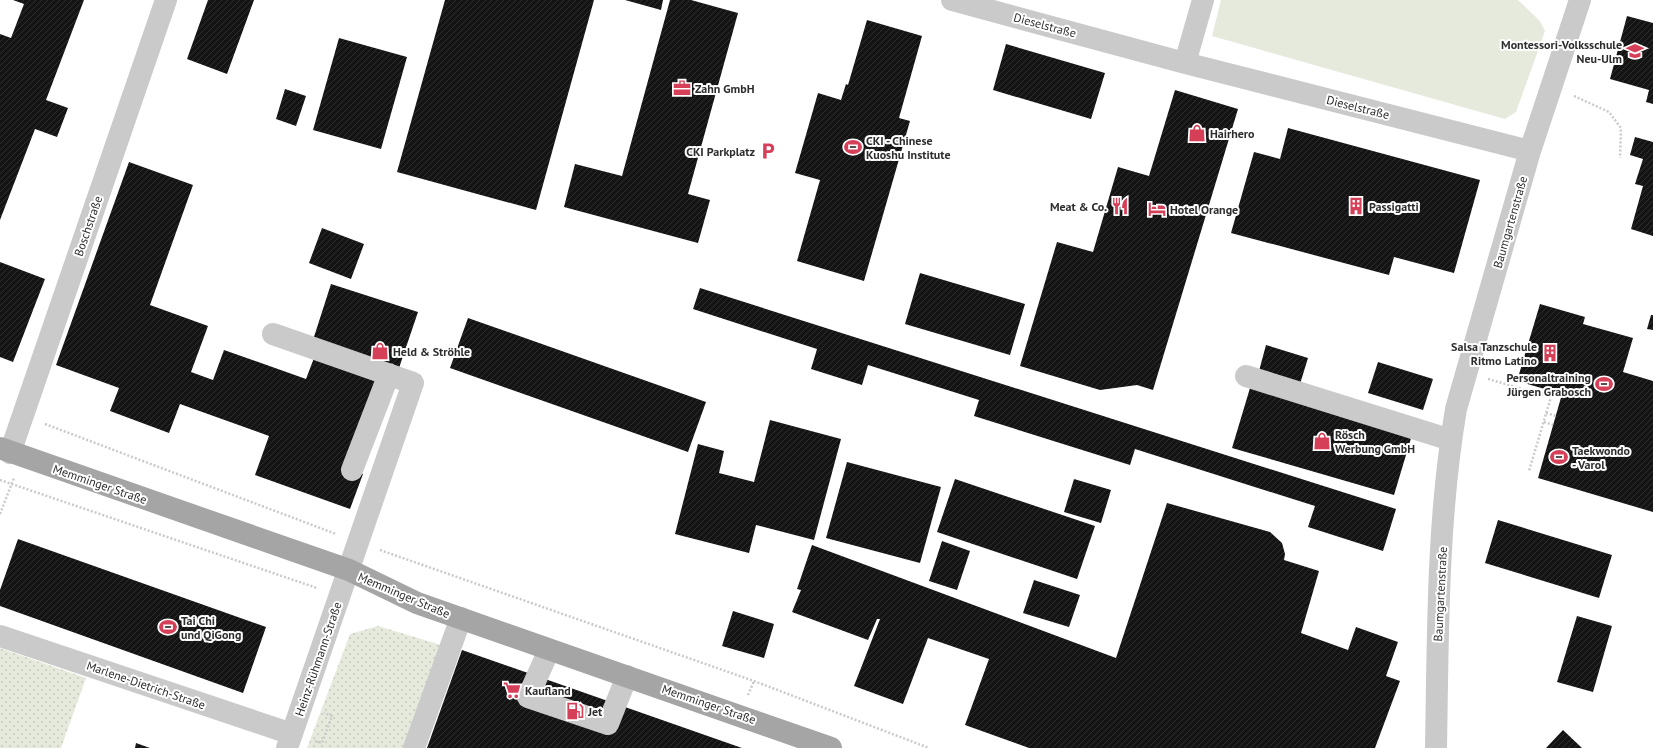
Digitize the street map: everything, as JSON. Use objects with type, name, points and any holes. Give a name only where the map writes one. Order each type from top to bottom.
[{"type":"main road","name":"Memminger Straße","points":[[11,453],[349,570],[417,603],[831,748]]},
{"type":"street","name":"Boschstraße","points":[[11,453],[166,0]]},
{"type":"street","name":"Dieselstraße","points":[[952,0],[1185,63],[1530,151]]},
{"type":"street","points":[[1185,63],[1203,0]]},
{"type":"street","name":"Baumgartenstraße","points":[[1436,748],[1438,624],[1444,516],[1451,440],[1456,409],[1530,151],[1551,86],[1574,2]]},
{"type":"street","points":[[273,334],[389,374],[352,470]]},
{"type":"street","name":"Heinz-Rühmann-Straße","points":[[289,741],[413,383],[389,374]]},
{"type":"street","points":[[1246,376],[1451,440]]},
{"type":"street","points":[[414,748],[460,618]]},
{"type":"street","name":"Marlene-Dietrich-Straße","points":[[0,636],[289,741]]},
{"type":"street","points":[[549,650],[528,696],[608,724],[627,676]]},
{"type":"path","points":[[1551,86],[1608,112],[1621,128],[1620,158]]},
{"type":"path","points":[[1466,374],[1551,397],[1529,471]]},
{"type":"path","points":[[1546,396],[1548,390]]},
{"type":"path","points":[[1546,413],[1556,416]]},
{"type":"path","points":[[23,415],[280,514],[754,681],[929,748]]},
{"type":"path","points":[[1544,422],[1553,425]]},
{"type":"path","points":[[0,514],[11,453]]},
{"type":"shaded area","points":[[1221,0],[1518,0],[1540,21],[1545,31],[1516,112],[1505,119],[1212,36]]},
{"type":"shaded area","points":[[378,626],[441,645],[404,748],[307,748],[350,634]]},
{"type":"shaded area","points":[[0,648],[86,678],[61,748],[0,748]]},
{"type":"building","points":[[13,0],[84,0],[46,100],[68,108],[57,137],[35,129],[0,220],[0,34],[11,38],[24,4]]},
{"type":"building","points":[[208,0],[254,0],[227,74],[187,59]]},
{"type":"building","points":[[445,0],[594,0],[536,210],[397,172]]},
{"type":"building","points":[[625,0],[663,0],[661,10]]},
{"type":"building","name":"Zahn GmbH","points":[[670,0],[691,0],[738,13],[688,194],[710,200],[698,243],[564,207],[575,164],[622,176]]},
{"type":"building","name":"Montessori-Volksschule Neu-Ulm","points":[[1627,16],[1653,23],[1653,104],[1646,102],[1649,90],[1610,79]]},
{"type":"building","name":"CKI - Chinese Kuoshu Institute","points":[[867,20],[922,36],[899,118],[910,121],[864,281],[797,261],[820,180],[795,173],[818,93],[841,100],[846,84],[848,85]]},
{"type":"building","points":[[339,38],[407,57],[381,149],[313,130]]},
{"type":"building","points":[[1006,44],[1105,73],[1091,119],[993,90]]},
{"type":"building","points":[[285,89],[306,96],[296,126],[276,119]]},
{"type":"building","name":"Hotel Orange","points":[[1175,90],[1238,109],[1153,390],[1137,385],[1100,390],[1020,366],[1057,242],[1093,252],[1118,167],[1149,176]]},
{"type":"building","name":"Passigatti","points":[[1288,128],[1480,180],[1454,273],[1394,257],[1389,275],[1231,233],[1254,152],[1280,159]]},
{"type":"building","points":[[1635,137],[1653,142],[1653,236],[1631,229],[1643,186],[1635,184],[1643,159],[1630,155]]},
{"type":"building","points":[[129,162],[193,185],[150,305],[208,326],[191,372],[213,380],[224,350],[306,379],[314,358],[375,381],[344,467],[363,474],[350,509],[255,475],[269,436],[180,404],[169,433],[110,411],[119,388],[56,365]]},
{"type":"building","points":[[322,228],[364,244],[351,279],[309,263]]},
{"type":"building","points":[[0,262],[45,279],[13,362],[0,357]]},
{"type":"building","points":[[920,273],[1025,304],[1010,355],[905,324]]},
{"type":"building","points":[[331,284],[418,312],[399,368],[313,340]]},
{"type":"building","points":[[700,288],[1396,509],[1383,551],[1308,527],[1315,506],[1135,449],[1130,465],[974,416],[979,400],[868,365],[862,385],[811,369],[817,349],[693,309]]},
{"type":"building","points":[[1540,304],[1585,317],[1583,324],[1633,338],[1623,372],[1653,381],[1653,512],[1538,478],[1562,394],[1517,381]]},
{"type":"building","points":[[1651,315],[1653,315],[1653,330],[1647,329]]},
{"type":"building","points":[[468,318],[706,402],[688,452],[450,368]]},
{"type":"building","points":[[1266,345],[1308,358],[1300,384],[1259,371]]},
{"type":"building","points":[[1378,362],[1433,379],[1423,410],[1368,393]]},
{"type":"building","name":"Rösch Werbung GmbH","points":[[1250,388],[1412,435],[1394,495],[1232,448]]},
{"type":"building","points":[[770,420],[841,439],[814,540],[756,525],[749,553],[675,534],[698,444],[724,451],[719,473],[754,482]]},
{"type":"building","points":[[847,462],[941,487],[920,563],[826,538]]},
{"type":"building","points":[[955,479],[1095,526],[1077,579],[937,532]]},
{"type":"building","points":[[1074,479],[1111,490],[1101,523],[1064,512]]},
{"type":"building","points":[[1167,503],[1270,532],[1282,543],[1285,554],[1284,560],[1319,571],[1301,633],[1348,650],[1356,627],[1398,642],[1386,676],[1400,681],[1375,748],[1029,748],[965,725],[989,659],[928,638],[903,704],[854,686],[880,619],[877,619],[868,640],[792,612],[801,590],[797,589],[812,545],[1116,658]]},
{"type":"building","points":[[1498,520],[1612,555],[1599,598],[1485,563]]},
{"type":"building","points":[[18,539],[266,627],[243,693],[0,606],[0,590]]},
{"type":"building","points":[[942,541],[970,551],[957,590],[929,581]]},
{"type":"building","points":[[1034,580],[1080,595],[1069,627],[1023,613]]},
{"type":"building","points":[[733,611],[774,624],[764,658],[722,646]]},
{"type":"building","points":[[1577,616],[1612,626],[1593,692],[1557,682]]},
{"type":"building","name":"Kaufland","points":[[462,650],[742,748],[427,748]]},
{"type":"building","points":[[1563,730],[1582,748],[1546,748]]},
{"type":"building","points":[[136,743],[150,748],[135,748]]},
{"type":"place","name":"Montessori-Volksschule Neu-Ulm","points":[[1635,51]]},
{"type":"place","name":"Zahn GmbH","points":[[682,88]]},
{"type":"place","name":"Hairhero","points":[[1197,133]]},
{"type":"place","name":"CKI - Chinese Kuoshu Institute","points":[[853,147]]},
{"type":"place","name":"CKI Parkplatz","points":[[768,151]]},
{"type":"place","name":"Meat & Co.","points":[[1120,206]]},
{"type":"place","name":"Passigatti","points":[[1356,206]]},
{"type":"place","name":"Hotel Orange","points":[[1157,209]]},
{"type":"place","name":"Held & Ströhle","points":[[380,351]]},
{"type":"place","name":"Salsa Tanzschule Ritmo Latino","points":[[1550,353]]},
{"type":"place","name":"Personaltraining Jürgen Grabosch","points":[[1604,384]]},
{"type":"place","name":"Rösch Werbung GmbH","points":[[1322,441]]},
{"type":"place","name":"Taekwondo - Varol","points":[[1559,457]]},
{"type":"place","name":"Tai Chi und QiGong","points":[[168,627]]},
{"type":"place","name":"Kaufland","points":[[512,690]]},
{"type":"place","name":"Jet","points":[[575,711]]}]
